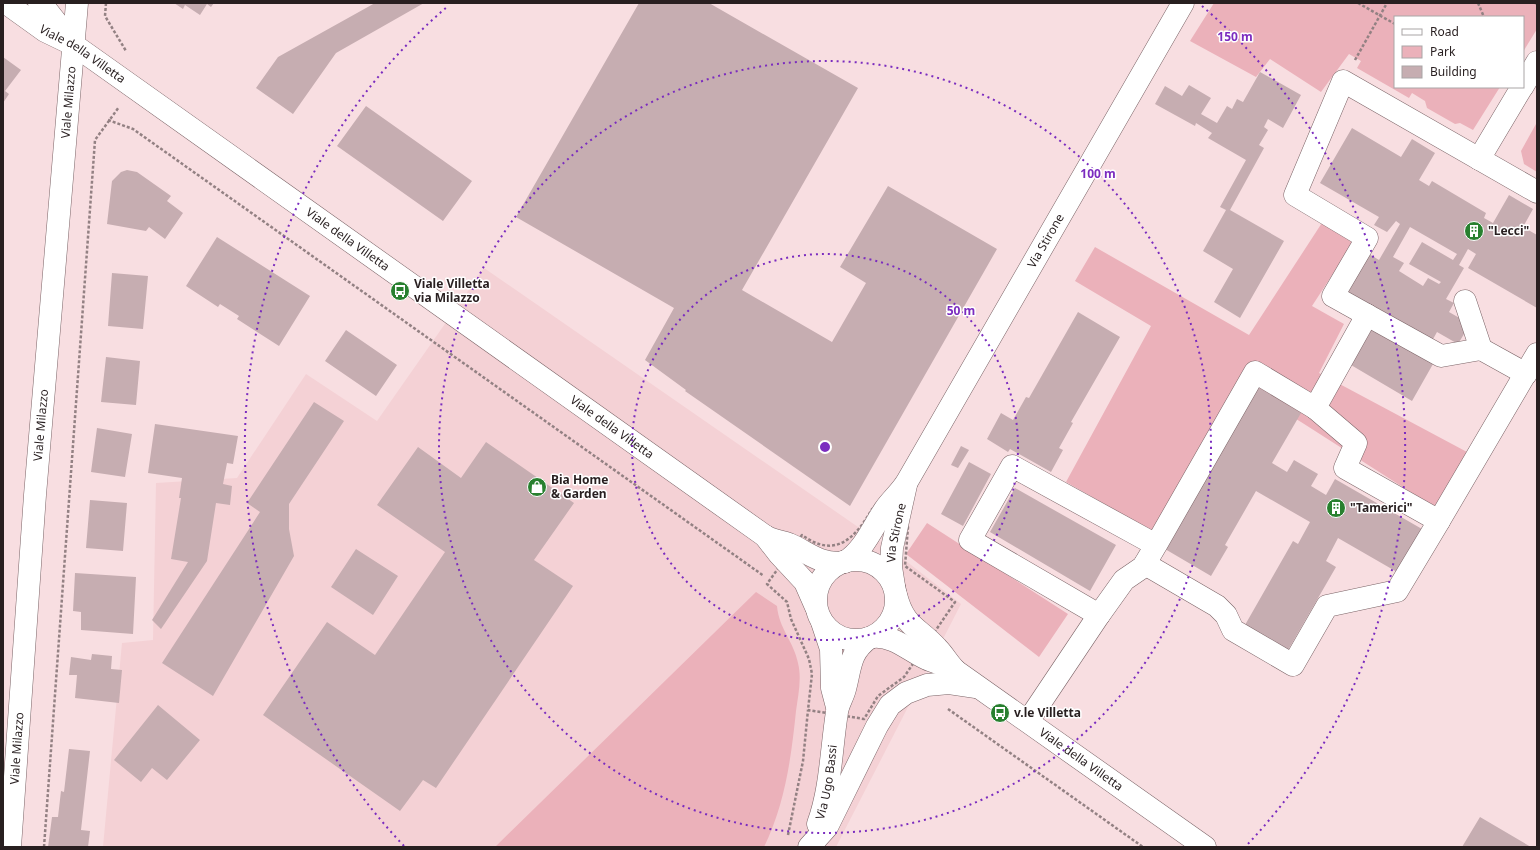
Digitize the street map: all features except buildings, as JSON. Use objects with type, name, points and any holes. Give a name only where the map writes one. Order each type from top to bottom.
[{"type":"street","name":"Viale della Villetta","points":[[6,3],[44,30],[74,45],[765,536],[805,582],[819,615]]},
{"type":"street","points":[[39,3],[45,8],[74,45]]},
{"type":"street","name":"Viale Milazzo","points":[[10,847],[35,495],[77,3]]},
{"type":"street","name":"Via Stirone","points":[[844,562],[852,558],[863,544],[885,509],[908,480],[1183,3]]},
{"type":"street","points":[[1524,84],[1537,62]]},
{"type":"street","points":[[1526,374],[1481,349],[1441,356],[1333,296],[1367,238],[1294,195],[1343,81],[1537,192]]},
{"type":"street","points":[[1480,159],[1522,88]]},
{"type":"street","points":[[1465,301],[1481,349]]},
{"type":"street","points":[[1314,408],[1367,315]]},
{"type":"street","points":[[1145,564],[1220,608],[1233,630],[1293,665],[1327,606],[1397,591],[1537,354]]},
{"type":"street","points":[[1028,721],[1121,582],[1140,570],[1145,564],[1255,372],[1314,408],[1356,444],[1345,468],[1439,521]]},
{"type":"street","points":[[1099,615],[970,540],[1012,466],[1156,545]]},
{"type":"street","name":"Via Stirone","points":[[895,590],[891,567],[892,548],[908,480]]},
{"type":"street","name":"Viale della Villetta","points":[[765,536],[791,545],[820,560],[836,563],[844,562]]},
{"type":"street","points":[[861,560],[878,566],[884,571],[895,590],[896,603],[892,619],[871,638],[856,640],[840,637],[832,632],[819,615],[816,603],[819,586],[829,571],[844,562],[861,560]]},
{"type":"street","name":"Viale della Villetta","points":[[895,590],[900,610],[908,622],[937,648],[958,672]]},
{"type":"street","name":"Via Ugo Bassi","points":[[819,615],[831,649],[832,688],[837,714]]},
{"type":"street","name":"Viale della Villetta","points":[[871,638],[879,636],[893,640],[928,660],[948,666],[958,672],[1205,847]]},
{"type":"street","name":"Via Ugo Bassi","points":[[808,847],[820,819],[828,786],[837,714],[853,655],[856,650],[871,638]]},
{"type":"street","points":[[808,847],[827,827],[870,723],[890,705],[900,697],[920,687],[941,683],[974,686],[989,693]]},
{"type":"path","points":[[106,3],[105,16],[128,55]]},
{"type":"path","points":[[1358,3],[1394,23]]},
{"type":"path","points":[[1353,63],[1387,3]]},
{"type":"path","points":[[1478,3],[1484,16]]},
{"type":"path","points":[[44,847],[94,140],[118,108]]},
{"type":"path","points":[[108,120],[133,129],[770,580]]},
{"type":"path","points":[[943,705],[1143,847]]},
{"type":"path","points":[[788,838],[803,761],[808,710]]},
{"type":"shaded area","points":[[484,268],[897,554],[961,604],[836,847],[103,847],[122,643],[153,640],[156,483],[237,478],[306,374],[377,421]]},
{"type":"green space","points":[[1214,3],[1537,3],[1537,29],[1524,50],[1524,16],[1394,16],[1394,88],[1499,88],[1473,130],[1460,123],[1455,124],[1427,108],[1425,101],[1412,93],[1409,98],[1357,68],[1361,61],[1349,54],[1321,92],[1270,59],[1256,77],[1190,41]]},
{"type":"green space","points":[[1536,124],[1537,172],[1524,164],[1521,151]]},
{"type":"green space","points":[[1331,209],[1364,226],[1312,306],[1344,324],[1319,373],[1467,452],[1437,509],[1301,422],[1237,384],[1152,531],[1066,482],[1151,326],[1075,281],[1095,247],[1249,335]]},
{"type":"green space","points":[[927,523],[1068,614],[1039,657],[906,554]]},
{"type":"green space","points":[[756,592],[777,606],[783,629],[796,655],[800,675],[792,746],[786,781],[777,814],[764,847],[495,847]]},
{"type":"place","name":"\"Lecci\"","points":[[1474,231]]},
{"type":"place","name":"Viale Villetta via Milazzo","points":[[400,291]]},
{"type":"place","name":"Bia Home & Garden","points":[[537,487]]},
{"type":"place","name":"\"Tamerici\"","points":[[1336,508]]},
{"type":"place","name":"v.le Villetta","points":[[1000,713]]}]
